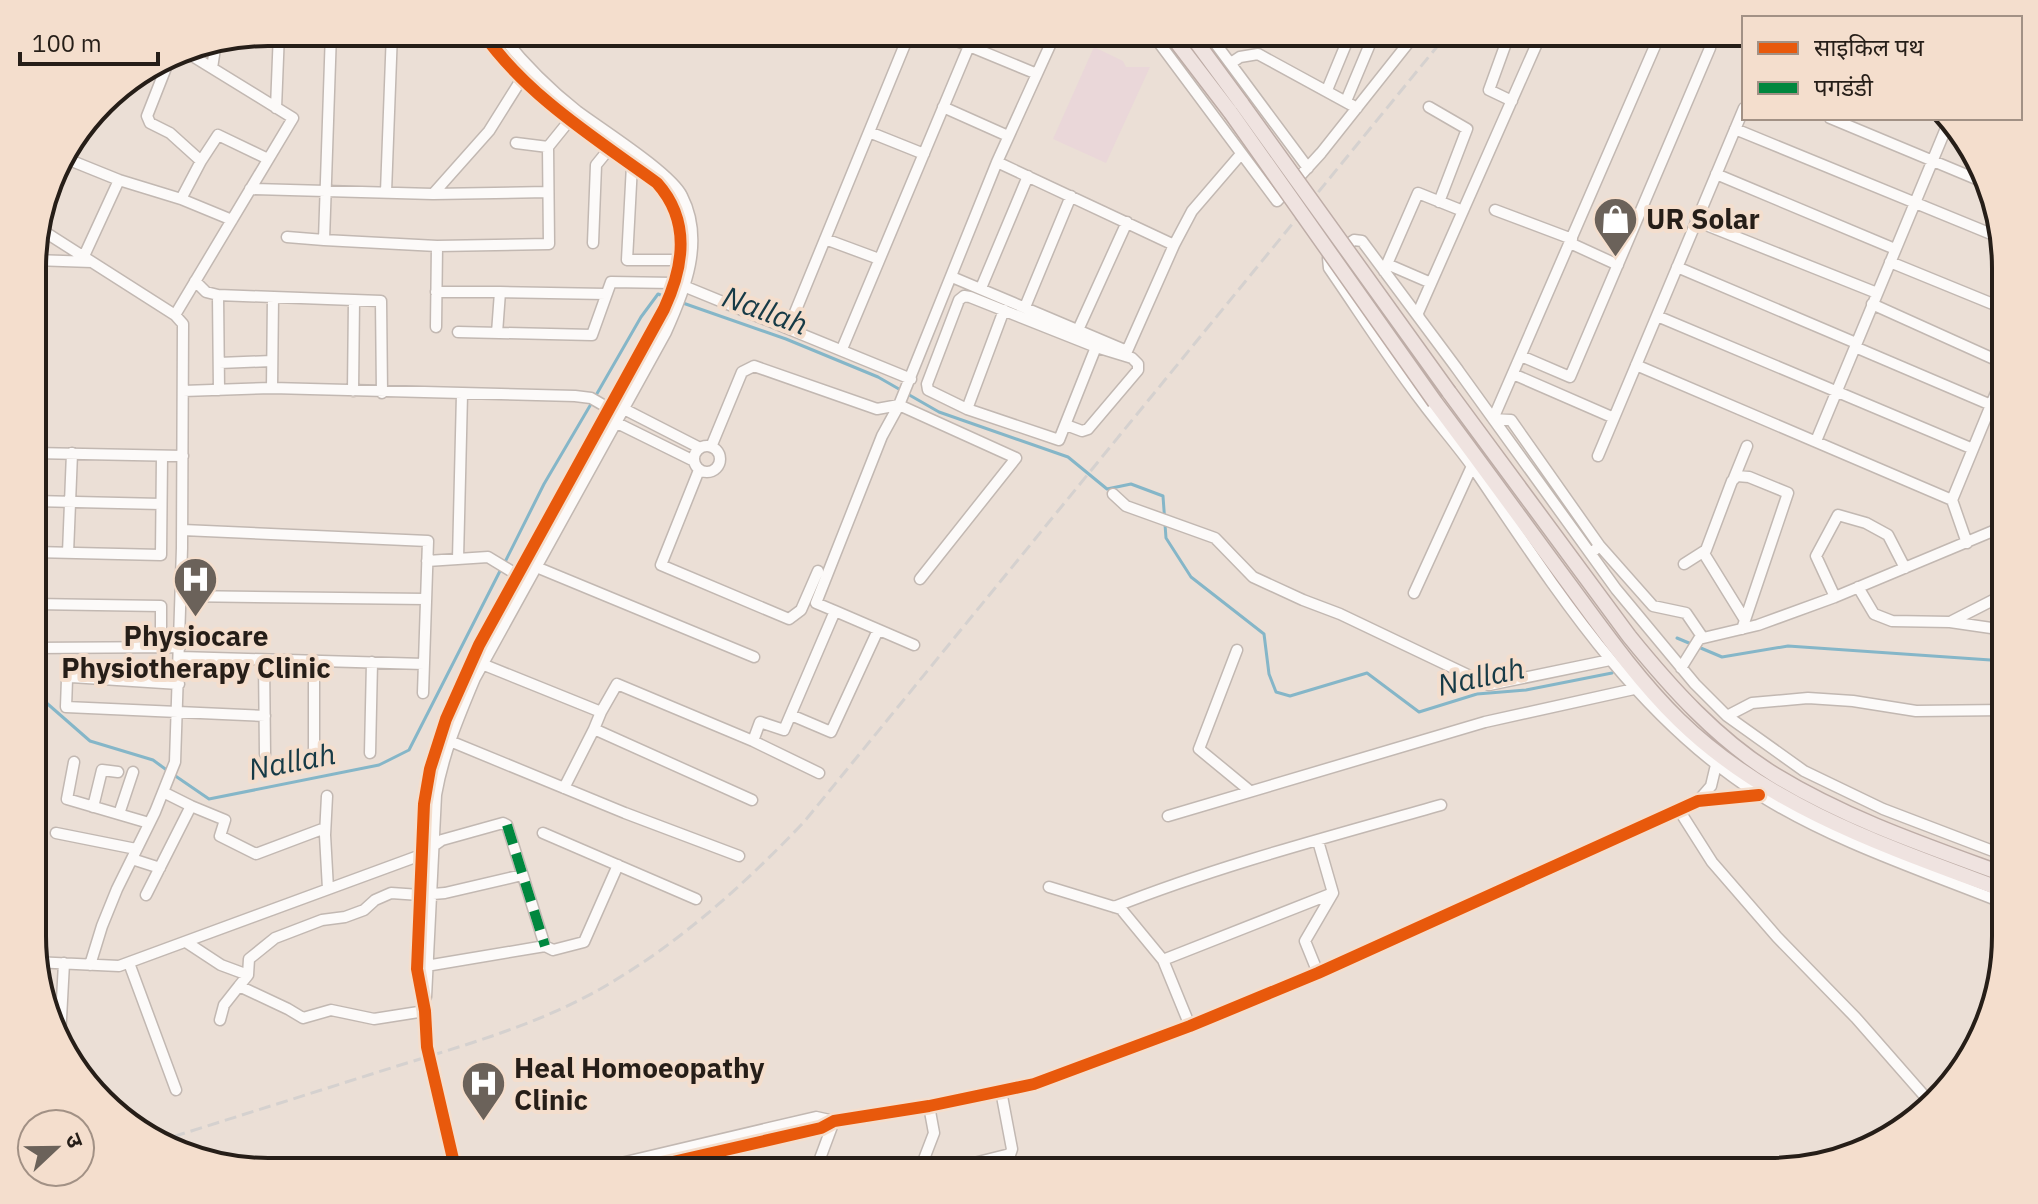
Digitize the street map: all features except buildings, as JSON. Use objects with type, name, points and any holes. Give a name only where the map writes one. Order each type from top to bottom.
[{"type":"highway","points":[[1180,46],[1231,113],[1435,402],[1650,690],[1680,721],[1755,779],[1818,817],[1882,845],[1992,872]]},
{"type":"highway","points":[[1199,46],[1464,413],[1660,674],[1702,718],[1774,774],[1992,883]]},
{"type":"street","points":[[276,108],[278,46]]},
{"type":"street","points":[[324,240],[331,46]]},
{"type":"street","points":[[386,192],[391,46]]},
{"type":"street","points":[[453,1158],[427,1047],[425,1011],[417,969],[440,769],[477,662],[617,423],[691,260],[691,224],[677,186],[526,72],[497,46]]},
{"type":"street","points":[[425,1011],[429,965],[421,855],[426,789],[439,736],[477,662],[516,574],[676,295],[681,241],[676,211],[657,183],[569,121],[526,72],[508,46]]},
{"type":"street","points":[[789,327],[904,46]]},
{"type":"street","points":[[842,349],[969,46],[1037,74]]},
{"type":"street","points":[[914,645],[816,603],[882,436],[911,379],[997,162],[1050,46]]},
{"type":"street","points":[[1161,46],[1277,201],[1308,168],[1406,46]]},
{"type":"street","points":[[1218,46],[1308,168]]},
{"type":"street","points":[[1327,90],[1345,46]]},
{"type":"street","points":[[1346,101],[1369,46]]},
{"type":"street","points":[[1505,46],[1489,90],[1512,101]]},
{"type":"street","points":[[1458,370],[1417,315],[1536,46]]},
{"type":"street","points":[[1493,419],[1655,46]]},
{"type":"street","points":[[1521,356],[1570,377],[1710,48]]},
{"type":"street","points":[[212,68],[214,53]]},
{"type":"street","points":[[1231,63],[1240,57],[1258,54],[1357,108]]},
{"type":"street","points":[[175,315],[293,118],[196,58]]},
{"type":"street","points":[[164,72],[147,116],[150,123],[170,133],[201,161]]},
{"type":"street","points":[[433,194],[489,131],[526,72]]},
{"type":"street","points":[[943,107],[1008,136]]},
{"type":"street","points":[[1429,107],[1467,129],[1439,202]]},
{"type":"street","points":[[1598,456],[1742,113]]},
{"type":"street","points":[[1835,120],[1972,177]]},
{"type":"street","points":[[287,237],[437,246],[549,244],[548,147],[569,121]]},
{"type":"street","points":[[1735,129],[1989,233]]},
{"type":"street","points":[[1816,441],[1945,131]]},
{"type":"street","points":[[869,132],[924,154]]},
{"type":"street","points":[[181,199],[218,135],[268,159]]},
{"type":"street","points":[[516,143],[548,147]]},
{"type":"street","points":[[593,243],[596,165],[609,149]]},
{"type":"street","points":[[952,277],[1127,351],[1174,245],[1197,204],[1241,154]]},
{"type":"street","points":[[74,162],[232,220]]},
{"type":"street","points":[[997,162],[1174,245]]},
{"type":"street","points":[[632,165],[627,260],[678,260]]},
{"type":"street","points":[[1716,174],[1895,249]]},
{"type":"street","points":[[981,288],[1028,176]]},
{"type":"street","points":[[88,259],[119,180]]},
{"type":"street","points":[[250,189],[433,194],[548,192]]},
{"type":"street","points":[[1386,267],[1418,193],[1463,211]]},
{"type":"street","points":[[1025,307],[1071,196]]},
{"type":"street","points":[[1495,210],[1571,241],[1618,265]]},
{"type":"street","points":[[1696,221],[1877,293]]},
{"type":"street","points":[[1078,330],[1127,222]]},
{"type":"street","points":[[49,235],[175,315],[183,324],[183,530],[175,762],[102,926],[90,965]]},
{"type":"street","points":[[825,239],[879,259]]},
{"type":"street","points":[[1992,851],[1883,809],[1804,771],[1727,716],[1681,668],[1616,589],[1386,267],[1362,241],[1354,240],[1328,258],[1329,268],[1420,400],[1472,466],[1519,538],[1634,689],[1716,765],[1759,795],[1822,828],[1992,898]]},
{"type":"street","points":[[436,327],[437,246]]},
{"type":"street","points":[[47,260],[88,259]]},
{"type":"street","points":[[1890,262],[1992,304]]},
{"type":"street","points":[[1386,267],[1431,283]]},
{"type":"street","points":[[1677,267],[1991,405],[1952,500],[1967,543]]},
{"type":"street","points":[[195,281],[206,292],[218,295],[381,301],[382,393]]},
{"type":"street","points":[[458,332],[592,335],[611,282],[676,295],[789,327],[911,379]]},
{"type":"street","points":[[436,292],[606,294]]},
{"type":"street","points":[[497,333],[500,292]]},
{"type":"street","points":[[218,295],[219,390]]},
{"type":"street","points":[[1066,425],[1082,431],[1088,429],[1138,370],[1138,364],[1132,358],[964,296],[959,300],[944,338],[927,384],[928,390],[967,409],[1059,440],[1096,347]]},
{"type":"street","points":[[272,388],[273,297]]},
{"type":"street","points":[[353,391],[354,300]]},
{"type":"street","points":[[1872,304],[1992,358]]},
{"type":"street","points":[[967,409],[1004,310]]},
{"type":"street","points":[[1657,316],[1973,449]]},
{"type":"street","points":[[930,331],[944,338]]},
{"type":"street","points":[[219,363],[272,361]]},
{"type":"street","points":[[1636,365],[1952,500]]},
{"type":"street","points":[[818,571],[801,610],[789,619],[661,565],[705,447],[742,372],[754,366],[877,409],[899,405],[1016,458],[920,579]]},
{"type":"street","points":[[1420,400],[1420,389],[1429,379],[1449,369],[1458,370]]},
{"type":"street","points":[[1513,374],[1614,418]]},
{"type":"street","points":[[183,391],[272,388],[591,398],[608,409],[617,423],[697,466],[712,472],[720,462],[716,450],[624,409],[608,409]]},
{"type":"street","points":[[458,559],[462,394]]},
{"type":"street","points":[[1493,419],[1511,420],[1599,545],[1653,606],[1686,613],[1701,639]]},
{"type":"street","points":[[1684,564],[1706,550],[1747,446]]},
{"type":"street","points":[[46,453],[183,456]]},
{"type":"street","points":[[68,553],[72,453]]},
{"type":"street","points":[[46,552],[161,555],[162,456]]},
{"type":"street","points":[[1414,593],[1472,466]]},
{"type":"street","points":[[1734,478],[1741,475],[1749,477],[1788,493],[1743,624]]},
{"type":"street","points":[[1113,494],[1126,506],[1215,538],[1253,577],[1340,614],[1489,685],[1610,660]]},
{"type":"street","points":[[46,501],[161,504]]},
{"type":"street","points":[[1835,597],[1816,556],[1838,515],[1866,523],[1888,535],[1905,568]]},
{"type":"street","points":[[183,530],[428,541],[423,693]]},
{"type":"street","points":[[1681,668],[1701,639],[1835,597],[1992,532]]},
{"type":"street","points":[[1591,554],[1599,545]]},
{"type":"street","points":[[1703,552],[1743,624]]},
{"type":"street","points":[[427,561],[488,557],[516,574]]},
{"type":"street","points":[[524,562],[754,657]]},
{"type":"street","points":[[1858,587],[1874,614],[1892,621],[1950,622],[1992,628]]},
{"type":"street","points":[[46,604],[161,606],[181,601],[426,599]]},
{"type":"street","points":[[1950,622],[1992,601]]},
{"type":"street","points":[[161,606],[161,647]]},
{"type":"street","points":[[753,741],[760,722],[784,730],[835,611]]},
{"type":"street","points":[[791,715],[831,732],[878,630]]},
{"type":"street","points":[[46,648],[161,647],[180,652],[264,660],[424,664]]},
{"type":"street","points":[[1237,650],[1199,749],[1250,791]]},
{"type":"street","points":[[264,660],[265,754]]},
{"type":"street","points":[[314,661],[314,760]]},
{"type":"street","points":[[370,753],[372,662]]},
{"type":"street","points":[[477,662],[601,712]]},
{"type":"street","points":[[179,684],[71,677],[67,679],[64,702],[66,707],[265,716]]},
{"type":"street","points":[[564,788],[617,684],[753,741],[819,773]]},
{"type":"street","points":[[1168,816],[1485,722],[1634,689]]},
{"type":"street","points":[[1727,716],[1752,703],[1808,698],[1916,711],[1992,710]]},
{"type":"street","points":[[594,729],[752,800]]},
{"type":"street","points":[[439,736],[739,856]]},
{"type":"street","points":[[74,762],[67,799],[149,823]]},
{"type":"street","points":[[1698,801],[1711,786],[1716,765]]},
{"type":"street","points":[[93,807],[102,770],[118,772]]},
{"type":"street","points":[[119,814],[133,772]]},
{"type":"street","points":[[163,792],[225,820],[220,836],[256,854],[325,828]]},
{"type":"street","points":[[690,1158],[821,1128],[834,1121],[929,1106],[1034,1084],[1190,1026],[1318,973],[1698,801],[1759,795]]},
{"type":"street","points":[[327,796],[328,889]]},
{"type":"street","points":[[1114,907],[1156,890],[1441,805]]},
{"type":"street","points":[[146,895],[191,806]]},
{"type":"street","points":[[1679,810],[1712,862],[1924,1096]]},
{"type":"street","points":[[48,962],[119,966],[129,963],[421,855],[433,845],[503,823],[507,825],[545,946]]},
{"type":"street","points":[[56,833],[134,854],[160,868]]},
{"type":"street","points":[[543,833],[696,899]]},
{"type":"street","points":[[1318,841],[1333,893],[1305,941],[1318,973]]},
{"type":"street","points":[[417,969],[545,946],[553,950],[587,939],[618,865]]},
{"type":"street","points":[[220,1020],[231,994],[248,975],[249,959],[275,938],[322,920],[345,917],[364,910],[375,900],[391,893],[425,895],[522,875]]},
{"type":"street","points":[[1049,887],[1121,909],[1163,960],[1190,1026]]},
{"type":"street","points":[[1163,960],[1333,893]]},
{"type":"street","points":[[186,942],[221,965],[248,975]]},
{"type":"street","points":[[61,1015],[64,963]]},
{"type":"street","points":[[129,963],[176,1090]]},
{"type":"street","points":[[239,986],[303,1018],[331,1010],[374,1019],[425,1011]]},
{"type":"street","points":[[1001,1091],[1012,1149],[1009,1158]]},
{"type":"street","points":[[924,1158],[934,1133],[929,1106]]},
{"type":"street","points":[[642,1158],[816,1117],[834,1121]]},
{"type":"street","points":[[820,1158],[834,1121]]},
{"type":"street","points":[[994,1158],[1010,1154]]},
{"type":"shaded area","points":[[1094,47],[1123,61],[1126,67],[1150,67],[1106,163],[1053,139]]},
{"type":"waterway","name":"Nallah","points":[[595,397],[641,317],[658,294],[666,297]]},
{"type":"waterway","name":"Nallah","points":[[680,302],[786,339],[878,377],[939,412],[1068,457],[1107,489],[1131,484],[1163,496],[1166,538],[1191,577],[1264,634],[1269,674],[1276,692],[1290,696],[1367,673],[1419,712],[1477,694],[1526,690],[1612,673]]},
{"type":"waterway","name":"Nallah","points":[[505,562],[544,484],[591,404]]},
{"type":"waterway","name":"Nallah","points":[[174,775],[209,799],[379,765],[409,750],[501,569]]},
{"type":"waterway","name":"Nallah","points":[[1677,638],[1722,657],[1788,646],[1992,660]]},
{"type":"waterway","name":"Nallah","points":[[46,702],[90,741],[153,760],[168,771]]},
{"type":"railway","points":[[174,1136],[470,1043],[545,1016],[622,976],[705,915],[804,822],[1438,46]]},
{"type":"marked path","points":[[507,825],[545,946]]},
{"type":"cycle path","points":[[453,1158],[427,1047],[425,1011],[417,969],[424,804],[430,769],[446,719],[479,645],[664,309],[676,277],[681,244],[675,213],[657,183],[541,96],[493,46]]},
{"type":"cycle path","points":[[690,1158],[821,1128],[834,1121],[929,1106],[1034,1084],[1190,1026],[1318,973],[1698,801],[1759,795]]},
{"type":"place","name":"UR Solar","points":[[1615,258]]},
{"type":"place","name":"Physiocare Physiotherapy Clinic","points":[[196,618]]},
{"type":"place","name":"Heal Homoeopathy Clinic","points":[[483,1123]]}]
